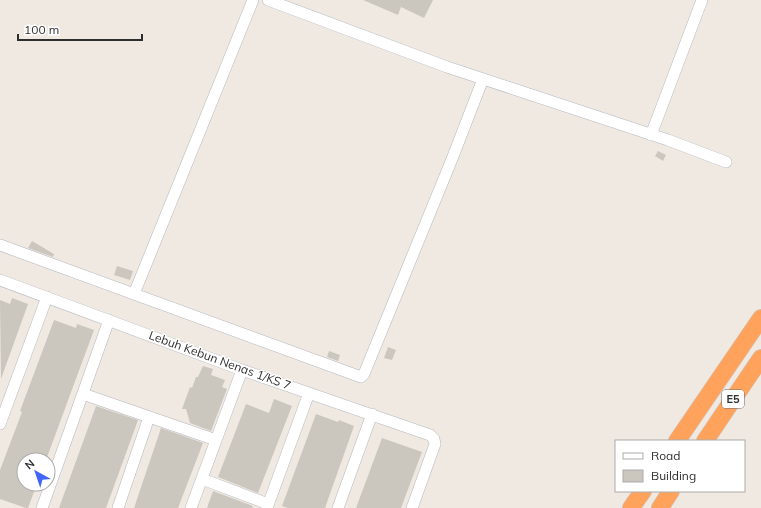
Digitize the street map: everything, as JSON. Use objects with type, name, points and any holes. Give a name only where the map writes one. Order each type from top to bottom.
[{"type":"highway","points":[[716,384],[761,305]]},
{"type":"highway","name":"E5","points":[[678,440],[761,318]]},
{"type":"highway","name":"E5","points":[[707,440],[761,358]]},
{"type":"highway","points":[[707,440],[761,370]]},
{"type":"highway","points":[[631,508],[642,492]]},
{"type":"highway","points":[[660,508],[671,492]]},
{"type":"highway","points":[[663,508],[671,492]]},
{"type":"street","points":[[134,294],[253,0]]},
{"type":"street","points":[[268,0],[483,79],[726,162]]},
{"type":"street","points":[[650,135],[702,0]]},
{"type":"street","points":[[0,245],[361,377],[364,374],[408,267],[483,79]]},
{"type":"street","name":"Lebuh Kebun Nenas 1/KS 7","points":[[0,280],[242,370],[430,435],[434,439],[435,444],[412,508]]},
{"type":"street","points":[[0,424],[47,297]]},
{"type":"street","points":[[42,508],[109,320]]},
{"type":"street","points":[[191,508],[242,370]]},
{"type":"street","points":[[202,479],[267,506],[309,393]]},
{"type":"street","points":[[83,394],[216,440]]},
{"type":"street","points":[[338,508],[372,414]]},
{"type":"street","points":[[118,508],[149,417]]},
{"type":"building","points":[[363,0],[433,0],[424,18],[401,7],[398,15]]},
{"type":"building","points":[[658,151],[666,155],[663,161],[655,156]]},
{"type":"building","points":[[32,241],[54,254],[53,257],[28,248]]},
{"type":"building","points":[[117,266],[133,271],[130,280],[114,275]]},
{"type":"building","points":[[12,298],[28,304],[1,379],[0,300],[10,304]]},
{"type":"building","points":[[54,320],[76,328],[77,324],[94,330],[49,452],[16,452],[16,492],[34,492],[28,508],[0,499],[0,470],[22,412],[20,411]]},
{"type":"building","points":[[388,347],[396,350],[392,360],[384,358]]},
{"type":"building","points":[[329,351],[340,355],[338,361],[327,357]]},
{"type":"building","points":[[203,366],[213,369],[211,375],[225,380],[222,387],[227,389],[211,431],[190,423],[186,409],[182,409],[190,387],[192,388],[196,377],[198,377]]},
{"type":"building","points":[[274,399],[292,406],[258,493],[218,477],[246,404],[269,413]]},
{"type":"building","points":[[96,406],[138,420],[133,434],[106,508],[59,508]]},
{"type":"building","points":[[316,414],[338,422],[339,420],[354,426],[325,508],[288,508],[282,506]]},
{"type":"building","points":[[161,428],[203,443],[178,508],[134,508]]},
{"type":"building","points":[[382,438],[422,452],[401,508],[356,508]]},
{"type":"building","points":[[213,491],[253,506],[252,508],[207,508]]}]
